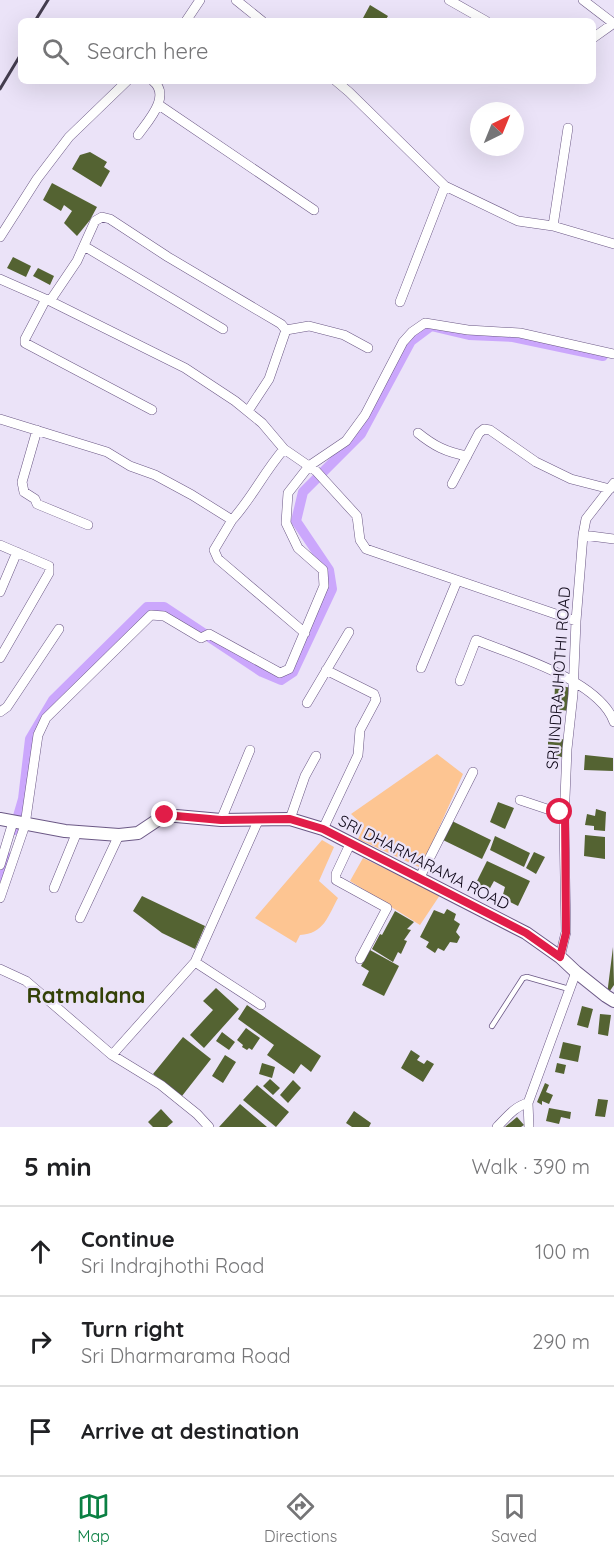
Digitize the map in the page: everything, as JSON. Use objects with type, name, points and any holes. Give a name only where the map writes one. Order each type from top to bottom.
[{"type":"street","points":[[188,18],[200,0]]},
{"type":"street","points":[[236,0],[258,18]]},
{"type":"street","points":[[449,0],[481,18]]},
{"type":"street","points":[[583,0],[614,23],[596,36]]},
{"type":"street","points":[[0,237],[37,178],[69,137],[124,84]]},
{"type":"street","points":[[138,135],[159,105],[160,94],[157,84]]},
{"type":"street","points":[[340,84],[445,186],[518,221],[553,226],[614,244]]},
{"type":"street","points":[[159,105],[314,210]]},
{"type":"street","points":[[553,226],[568,128]]},
{"type":"street","points":[[400,302],[445,186]]},
{"type":"street","points":[[152,410],[25,343],[25,339],[48,300],[77,261],[98,218],[110,219],[168,257],[281,324],[286,330],[268,379],[248,411]]},
{"type":"street","points":[[84,246],[223,329]]},
{"type":"street","points":[[0,279],[48,300],[185,368],[248,411],[284,449],[325,480],[357,516],[360,540],[366,549],[576,621]]},
{"type":"street","points":[[0,898],[38,735],[46,718],[151,615],[164,616],[280,673],[290,669],[324,586],[323,570],[298,548],[286,523],[288,493],[312,469],[346,441],[365,415],[403,342],[412,332],[425,323],[468,330],[520,333],[614,354]]},
{"type":"street","points":[[286,330],[309,326],[344,335],[368,348]]},
{"type":"street","points":[[0,419],[107,452],[130,466],[154,475],[192,495],[232,520]]},
{"type":"street","points":[[452,484],[479,433],[484,429],[490,430],[536,462],[571,479],[612,486]]},
{"type":"street","points":[[37,430],[22,482],[24,492],[35,499],[36,504],[88,525]]},
{"type":"street","points":[[418,433],[434,446],[449,453],[467,456]]},
{"type":"street","points":[[284,449],[270,466],[246,505],[232,520],[214,550],[218,559],[305,633]]},
{"type":"street","name":"SRI INDRAJHOTHI ROAD","points":[[560,957],[566,933],[567,749],[583,535],[586,519],[612,486]]},
{"type":"street","points":[[583,535],[614,539]]},
{"type":"street","points":[[0,545],[49,566],[49,573],[0,658]]},
{"type":"street","points":[[0,592],[17,552]]},
{"type":"street","points":[[421,668],[457,581]]},
{"type":"street","points":[[0,712],[7,706],[58,629]]},
{"type":"street","points":[[307,703],[349,632]]},
{"type":"street","points":[[459,681],[476,640],[573,681],[598,699],[611,714],[614,722]]},
{"type":"street","points":[[323,829],[358,756],[360,730],[376,700],[374,694],[327,670]]},
{"type":"street","points":[[221,820],[250,750]]},
{"type":"street","points":[[290,819],[305,776],[316,756]]},
{"type":"street","points":[[418,879],[472,772]]},
{"type":"street","points":[[520,800],[565,812]]},
{"type":"street","name":"SRI DHARMARAMA ROAD","points":[[0,819],[18,824],[77,832],[119,835],[138,833],[165,815],[221,820],[290,819],[323,829],[351,842],[418,879],[526,933],[614,1001]]},
{"type":"street","points":[[112,1055],[195,963],[258,821]]},
{"type":"street","points":[[0,865],[18,824]]},
{"type":"street","points":[[54,888],[77,832]]},
{"type":"street","points":[[80,918],[119,835]]},
{"type":"street","points":[[351,842],[336,874],[336,880],[387,908],[360,959]]},
{"type":"street","points":[[195,963],[261,1005]]},
{"type":"street","points":[[0,969],[26,981],[112,1055],[161,1085],[197,1114],[209,1127]]},
{"type":"street","points":[[529,1127],[528,1103],[576,972]]},
{"type":"street","points":[[497,1127],[510,1114],[528,1103]]},
{"type":"lane","points":[[492,1026],[523,978],[528,977],[569,989]]},
{"type":"shaded area","points":[[437,754],[463,774],[421,868],[358,839],[364,826],[351,814]]},
{"type":"shaded area","points":[[322,840],[334,847],[319,881],[338,898],[320,928],[300,935],[296,943],[255,918]]},
{"type":"shaded area","points":[[363,858],[440,895],[420,925],[350,881]]},
{"type":"building","points":[[370,5],[388,16],[387,18],[363,18]]},
{"type":"building","points":[[90,152],[107,162],[104,167],[110,171],[101,187],[72,169],[80,155]]},
{"type":"building","points":[[52,183],[97,207],[77,236],[64,223],[72,211],[64,205],[61,211],[43,200]]},
{"type":"building","points":[[13,257],[31,266],[26,277],[7,268]]},
{"type":"building","points":[[38,268],[54,276],[50,285],[33,276]]},
{"type":"building","points":[[555,685],[572,688],[569,711],[554,709]]},
{"type":"building","points":[[548,737],[567,740],[565,758],[548,753]]},
{"type":"building","points":[[585,755],[613,758],[613,771],[584,770]]},
{"type":"building","points":[[498,802],[514,808],[505,829],[490,822]]},
{"type":"building","points":[[596,809],[606,812],[605,831],[594,830],[594,826],[585,825],[587,814],[595,816]]},
{"type":"building","points":[[452,821],[491,840],[482,859],[443,840]]},
{"type":"building","points":[[585,835],[605,837],[605,859],[584,856]]},
{"type":"building","points":[[495,836],[530,853],[524,867],[490,850]]},
{"type":"building","points":[[534,852],[545,857],[536,874],[526,868]]},
{"type":"building","points":[[487,861],[530,881],[518,906],[502,898],[505,887],[494,881],[489,890],[475,885]]},
{"type":"building","points":[[142,896],[205,926],[195,949],[162,933],[133,911]]},
{"type":"building","points":[[447,909],[456,914],[454,920],[460,924],[456,932],[460,937],[457,943],[450,942],[444,951],[438,948],[435,953],[426,947],[429,942],[420,937],[434,910],[444,914]]},
{"type":"building","points":[[395,911],[414,922],[407,929],[411,930],[404,940],[407,941],[401,954],[398,952],[393,962],[372,949]]},
{"type":"building","points":[[613,947],[614,985],[607,995]]},
{"type":"building","points":[[370,950],[399,966],[384,996],[362,985],[369,971],[361,966]]},
{"type":"building","points":[[216,988],[239,1009],[204,1048],[190,1035],[213,1010],[203,1001]]},
{"type":"building","points":[[247,1005],[321,1056],[311,1072],[301,1064],[294,1074],[267,1055],[274,1045],[238,1019]]},
{"type":"building","points":[[582,1006],[593,1009],[588,1028],[577,1025]]},
{"type":"building","points":[[600,1014],[611,1015],[608,1036],[598,1034]]},
{"type":"building","points":[[246,1028],[260,1038],[252,1050],[242,1047],[243,1045],[237,1040]]},
{"type":"building","points":[[222,1032],[235,1042],[229,1050],[216,1041]]},
{"type":"building","points":[[183,1037],[211,1059],[182,1096],[153,1074]]},
{"type":"building","points":[[563,1042],[581,1046],[578,1062],[559,1058]]},
{"type":"building","points":[[411,1050],[420,1056],[417,1060],[424,1064],[427,1060],[434,1064],[423,1082],[401,1068]]},
{"type":"building","points":[[225,1055],[236,1062],[223,1083],[212,1076]]},
{"type":"building","points":[[262,1063],[275,1067],[272,1078],[259,1074]]},
{"type":"building","points":[[557,1063],[566,1065],[564,1074],[555,1072]]},
{"type":"building","points":[[270,1079],[280,1088],[273,1095],[263,1086]]},
{"type":"building","points":[[293,1080],[301,1088],[288,1103],[280,1095]]},
{"type":"building","points":[[545,1083],[549,1085],[546,1092],[553,1095],[549,1104],[542,1101],[542,1105],[537,1102]]},
{"type":"building","points":[[257,1085],[289,1112],[276,1127],[243,1100]]},
{"type":"building","points":[[598,1099],[608,1100],[605,1117],[595,1116]]},
{"type":"building","points":[[240,1104],[267,1127],[219,1127]]},
{"type":"building","points":[[549,1108],[571,1112],[570,1119],[561,1117],[559,1124],[546,1121]]},
{"type":"building","points":[[161,1109],[173,1122],[167,1127],[153,1127],[148,1122]]},
{"type":"building","points":[[354,1111],[371,1123],[369,1127],[352,1127],[346,1123]]},
{"type":"building","points":[[517,1117],[524,1125],[505,1127]]},
{"type":"waterway","points":[[14,830],[23,799],[30,739],[53,700],[147,607],[164,607],[262,672],[281,680],[293,672],[332,589],[329,570],[296,521],[303,492],[361,434],[411,341],[431,326],[469,335],[513,337],[603,356]]},
{"type":"waterway","points":[[0,876],[6,856]]},
{"type":"railway","points":[[37,18],[48,0]]},
{"type":"railway","points":[[0,89],[18,59]]},
{"type":"district","name":"Ratmalana","points":[[86,995]]},
{"type":"route","points":[[165,815],[221,820],[290,819],[323,829],[526,933],[560,957],[566,933],[565,812],[560,812]]}]
